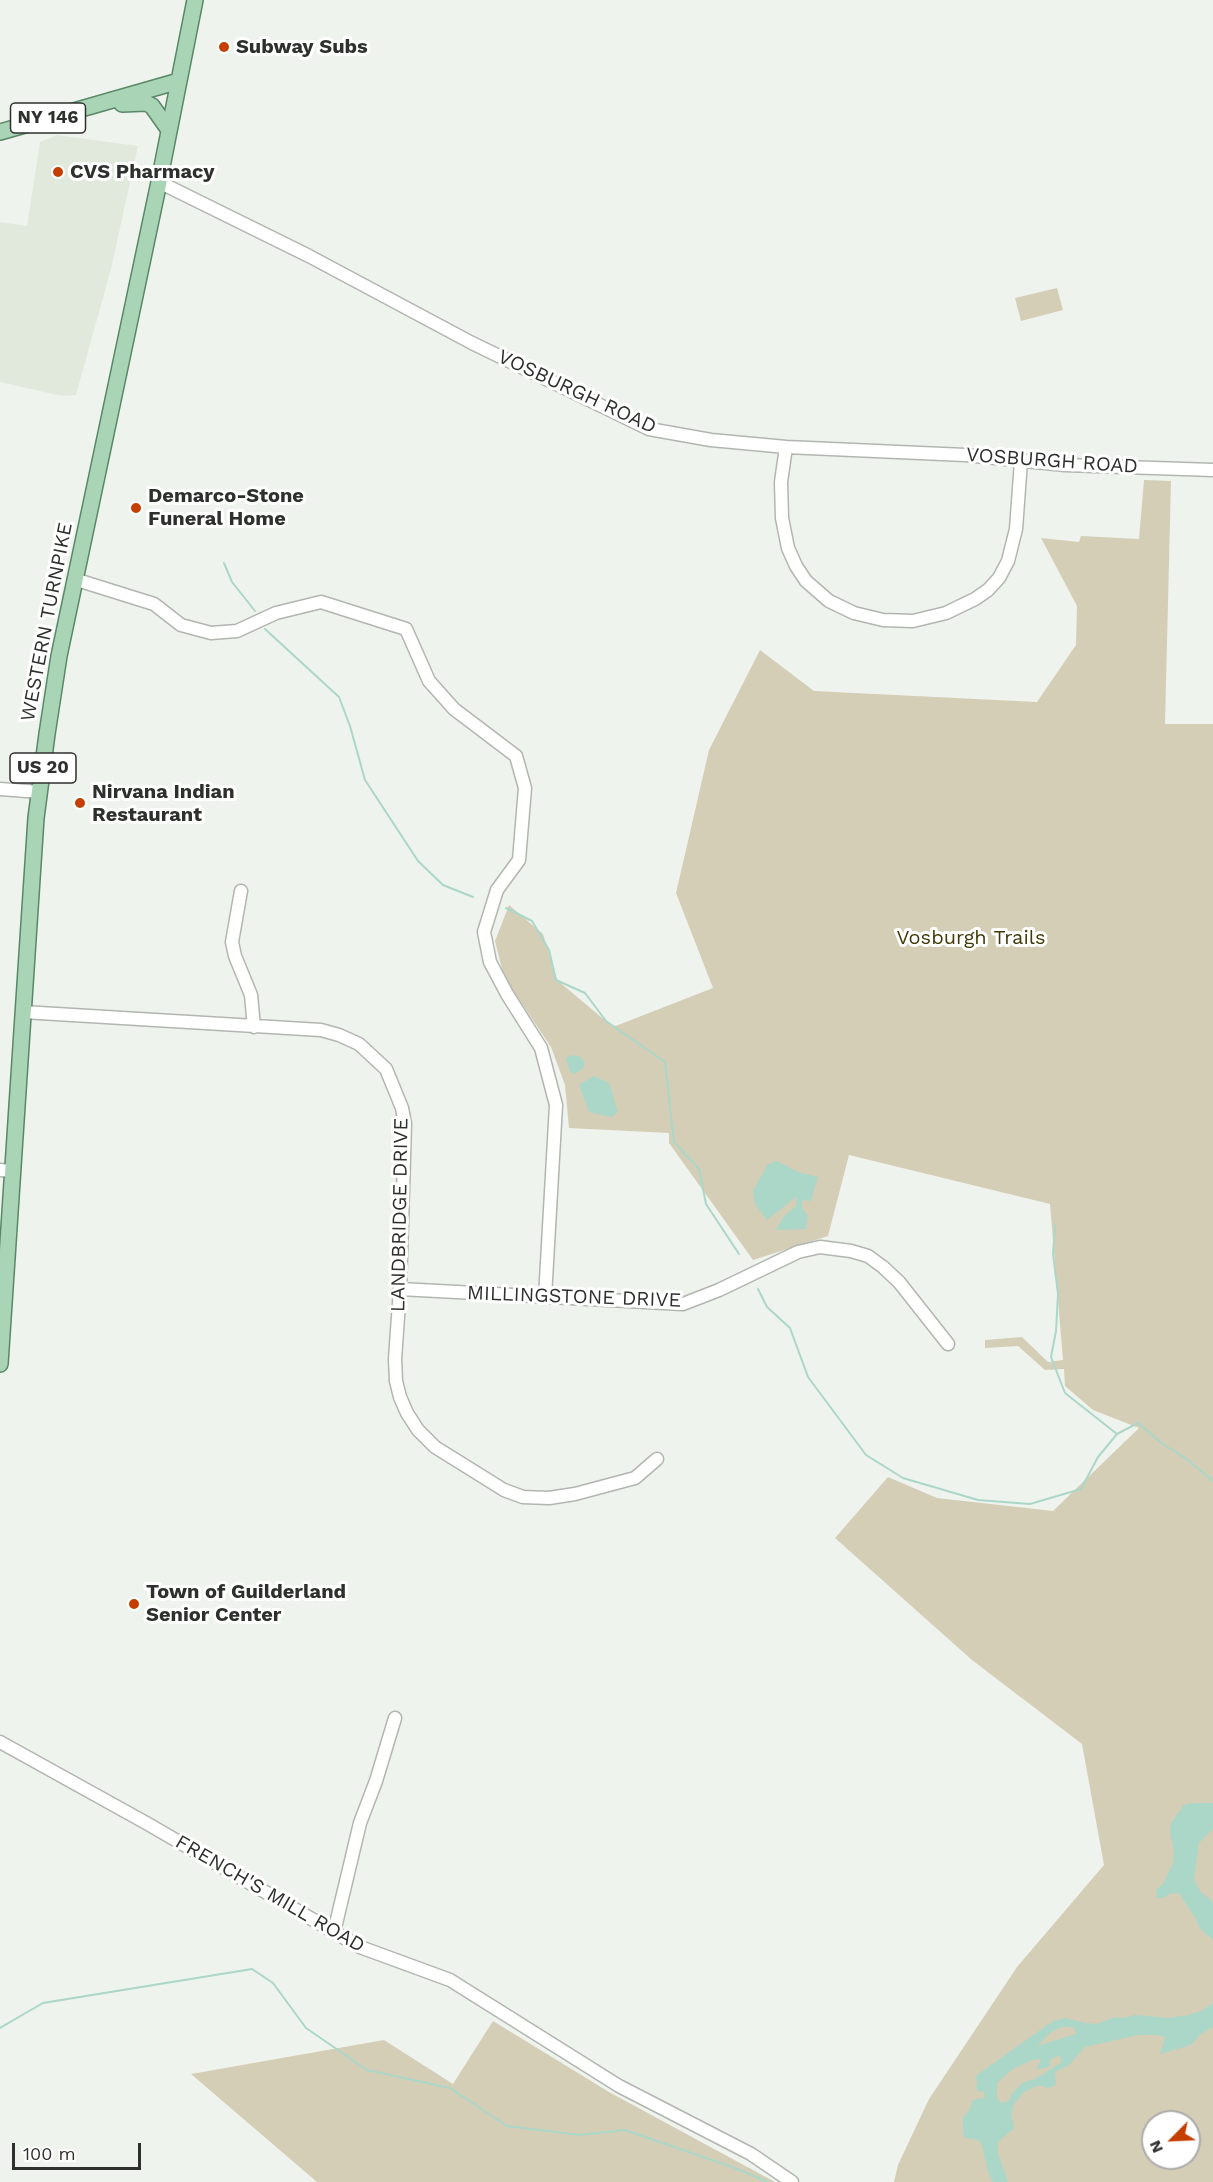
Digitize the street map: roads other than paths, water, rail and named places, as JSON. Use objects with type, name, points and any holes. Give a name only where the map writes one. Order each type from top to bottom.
[{"type":"main road","name":"US 20","points":[[159,182],[195,0]]},
{"type":"main road","name":"NY 146","points":[[0,132],[179,81]]},
{"type":"main road","points":[[97,105],[146,103],[158,113],[169,130]]},
{"type":"main road","name":"WESTERN TURNPIKE","points":[[0,1364],[6,1170],[23,1012],[40,792],[59,656],[159,182]]},
{"type":"street","name":"VOSBURGH ROAD","points":[[159,182],[309,256],[472,343],[650,429],[711,440],[786,447],[965,455],[1065,465],[1213,471]]},
{"type":"street","points":[[786,447],[782,482],[782,518],[788,548],[796,566],[806,581],[829,601],[854,613],[884,620],[913,621],[946,613],[975,599],[999,578],[1008,561],[1017,529],[1021,461]]},
{"type":"street","points":[[75,579],[154,604],[181,625],[211,633],[237,631],[276,613],[321,602],[406,629],[429,681],[454,709],[516,756],[525,788],[519,860],[496,890],[484,932],[490,962],[541,1048],[556,1104],[545,1298]]},
{"type":"street","points":[[0,789],[40,792]]},
{"type":"street","points":[[241,891],[232,942],[235,956],[251,995],[254,1027]]},
{"type":"street","name":"LANDBRIDGE DRIVE","points":[[23,1012],[321,1030],[359,1044],[387,1069],[402,1108],[405,1124],[400,1289],[395,1359],[396,1381],[406,1413],[418,1430],[435,1447],[504,1490],[523,1497],[549,1498],[575,1494],[636,1478],[657,1459]]},
{"type":"street","name":"MILLINGSTONE DRIVE","points":[[400,1289],[683,1304],[719,1290],[798,1252],[820,1247],[868,1256],[883,1266],[899,1282],[948,1344]]},
{"type":"street","points":[[334,1932],[360,1822],[376,1781],[395,1718]]},
{"type":"street","name":"FRENCH'S MILL ROAD","points":[[0,1742],[148,1824],[360,1947],[450,1980],[619,2086],[751,2154],[792,2182]]},
{"type":"waterway","points":[[224,563],[232,582],[255,611]]},
{"type":"waterway","points":[[265,629],[339,697],[350,726],[365,780],[418,861],[443,885],[473,897]]},
{"type":"waterway","points":[[506,908],[532,921],[549,950],[556,980],[585,993],[606,1021],[665,1062],[674,1142],[699,1169],[706,1204],[739,1254]]},
{"type":"waterway","points":[[1055,1225],[1053,1254],[1058,1294],[1056,1331],[1051,1357],[1065,1393],[1117,1434],[1138,1423],[1213,1481]]},
{"type":"waterway","points":[[758,1289],[767,1307],[790,1328],[808,1377],[866,1455],[903,1478],[978,1500],[1030,1504],[1081,1489],[1098,1457],[1117,1434]]},
{"type":"waterway","points":[[0,2028],[43,2003],[252,1969],[273,1983],[306,2028],[367,2070],[450,2088],[507,2126],[580,2135],[625,2130],[735,2168],[768,2182]]},
{"type":"place","name":"Subway Subs","points":[[224,47]]},
{"type":"place","name":"CVS Pharmacy","points":[[58,172]]},
{"type":"place","name":"Demarco-Stone Funeral Home","points":[[136,508]]},
{"type":"place","name":"Nirvana Indian Restaurant","points":[[80,803]]},
{"type":"place","name":"Town of Guilderland Senior Center","points":[[134,1604]]},
{"type":"park label","name":"Vosburgh Trails","points":[[971,938]]}]
